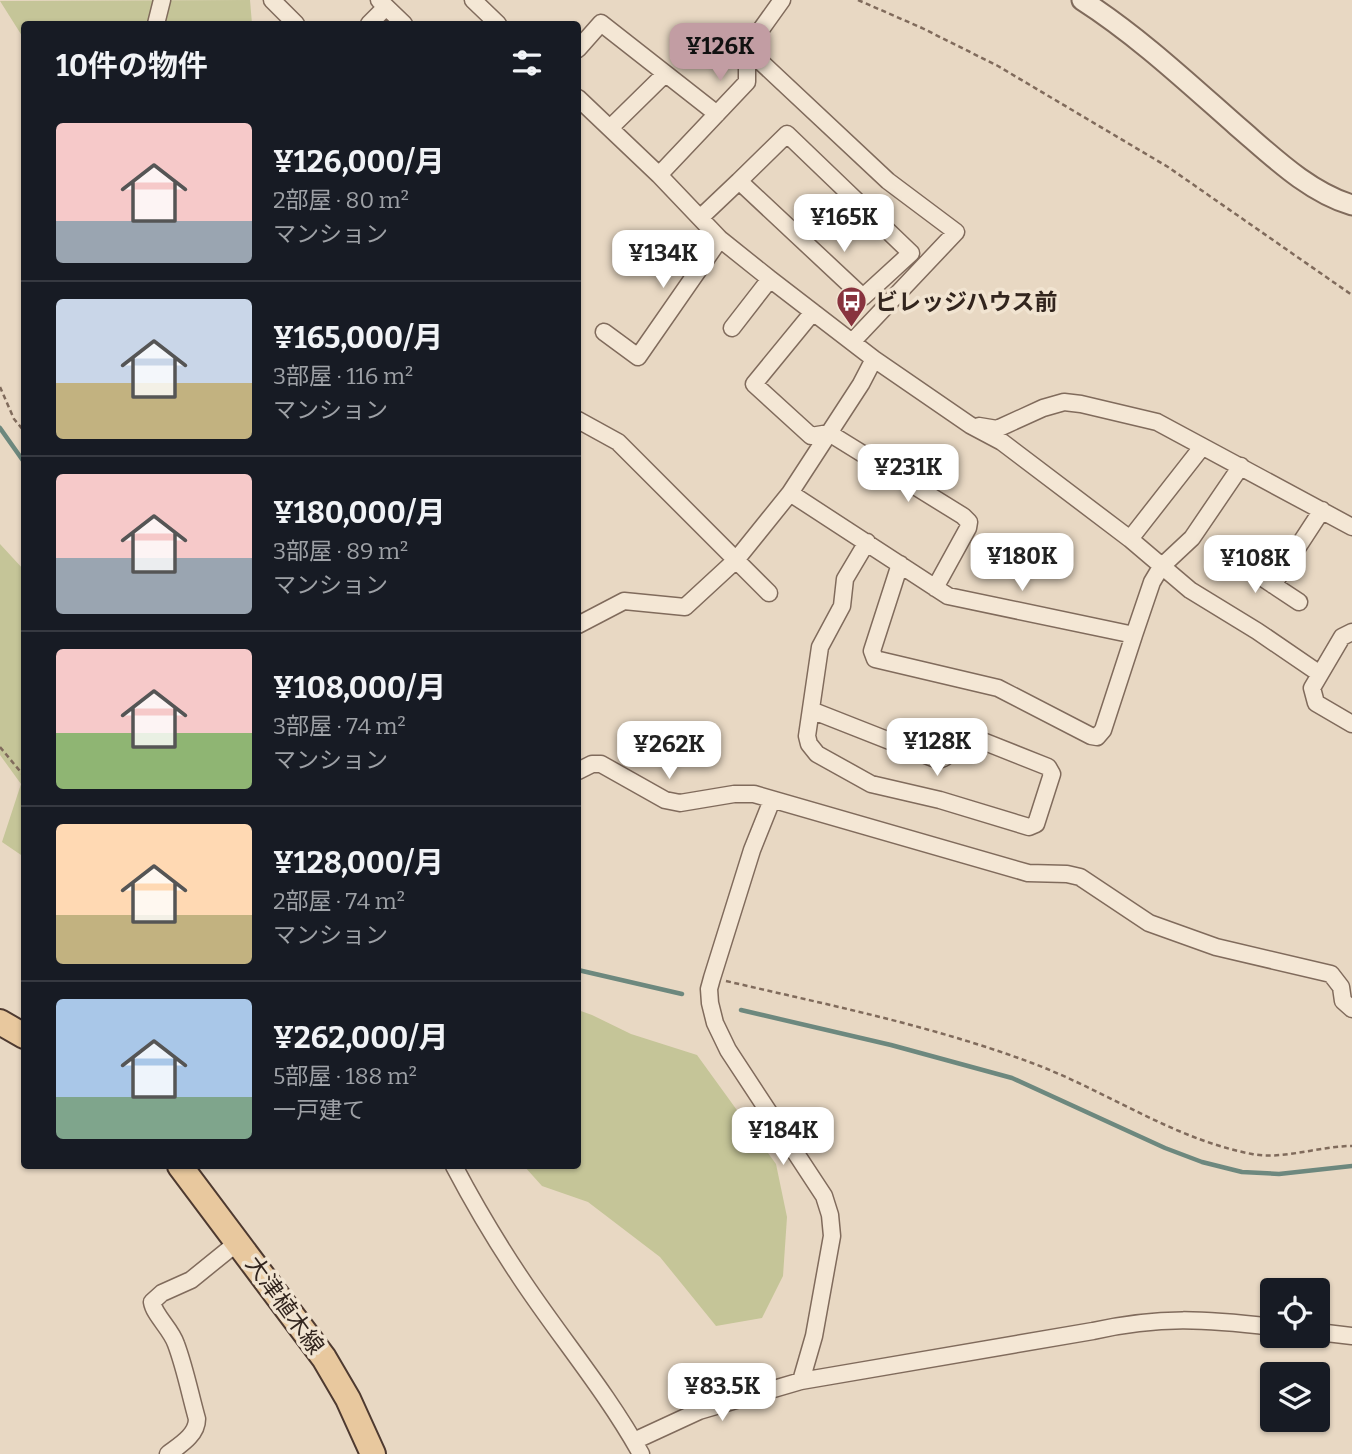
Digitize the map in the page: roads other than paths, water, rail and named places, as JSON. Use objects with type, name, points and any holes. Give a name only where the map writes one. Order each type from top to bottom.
[{"type":"main road","points":[[0,1022],[21,1034]]},
{"type":"main road","name":"大津植木線","points":[[182,1169],[324,1358],[348,1399],[373,1454]]},
{"type":"street","points":[[157,21],[162,0]]},
{"type":"street","points":[[272,0],[287,21]]},
{"type":"street","points":[[473,0],[495,21]]},
{"type":"street","points":[[659,175],[747,82],[747,49],[782,0]]},
{"type":"street","points":[[1082,0],[1118,23],[1282,164],[1336,201],[1352,205]]},
{"type":"street","points":[[371,21],[383,4],[401,21]]},
{"type":"street","points":[[581,46],[601,23],[717,114]]},
{"type":"street","points":[[747,49],[888,181],[956,232],[852,342]]},
{"type":"street","points":[[610,128],[666,74]]},
{"type":"street","points":[[581,101],[659,175],[720,239],[770,279],[874,359],[970,425],[1002,442],[1130,540],[1190,590],[1320,674]]},
{"type":"street","points":[[700,218],[787,134],[911,253],[863,297],[739,181]]},
{"type":"street","points":[[604,332],[638,357],[720,239]]},
{"type":"street","points":[[732,328],[770,279]]},
{"type":"street","points":[[813,312],[754,384],[811,436],[829,433],[969,522],[935,588]]},
{"type":"street","points":[[581,623],[624,601],[685,607],[736,560],[790,493],[861,384],[874,359]]},
{"type":"street","points":[[970,425],[997,429],[1043,408],[1064,402],[1157,422],[1352,527]]},
{"type":"street","points":[[581,422],[618,442],[769,593]]},
{"type":"street","points":[[1130,540],[1202,447]]},
{"type":"street","points":[[900,564],[872,651],[875,659],[998,688],[1097,737],[1103,730],[1152,582],[1161,567],[1192,538],[1241,466]]},
{"type":"street","points":[[790,493],[948,596],[1134,635]]},
{"type":"street","points":[[1273,585],[1322,510]]},
{"type":"street","points":[[811,710],[938,760],[947,757],[959,740],[970,736],[1048,767],[1052,774],[1037,824],[1029,827],[940,800],[871,784],[817,754],[809,744],[807,736],[820,648],[842,607],[845,579],[867,542]]},
{"type":"street","points":[[1231,557],[1299,602]]},
{"type":"street","points":[[1352,632],[1342,637],[1312,688],[1316,704],[1352,724]]},
{"type":"street","points":[[581,770],[592,764],[601,764],[665,800],[680,803],[734,794],[754,794],[1028,873],[1080,877],[1149,923],[1216,947],[1331,974],[1342,987],[1343,1002],[1352,1009]]},
{"type":"street","points":[[772,800],[752,850],[709,989],[715,1023],[723,1041],[824,1196],[830,1215],[832,1236],[819,1311],[801,1381]]},
{"type":"street","points":[[456,1169],[520,1278],[637,1447],[699,1411],[801,1381],[1127,1323],[1174,1319],[1260,1326]]},
{"type":"street","points":[[168,1454],[192,1434],[197,1426],[197,1419],[176,1343],[167,1325],[153,1310],[152,1302],[162,1293],[191,1280],[238,1242]]},
{"type":"street","points":[[1330,1333],[1352,1336]]},
{"type":"waterway","points":[[0,428],[21,458]]},
{"type":"waterway","points":[[581,971],[682,994]]},
{"type":"waterway","points":[[741,1010],[891,1045],[1012,1078],[1165,1148],[1202,1162],[1242,1172],[1279,1174],[1352,1166]]},
{"type":"place","name":"ビレッジハウス前","points":[[852,329]]}]
